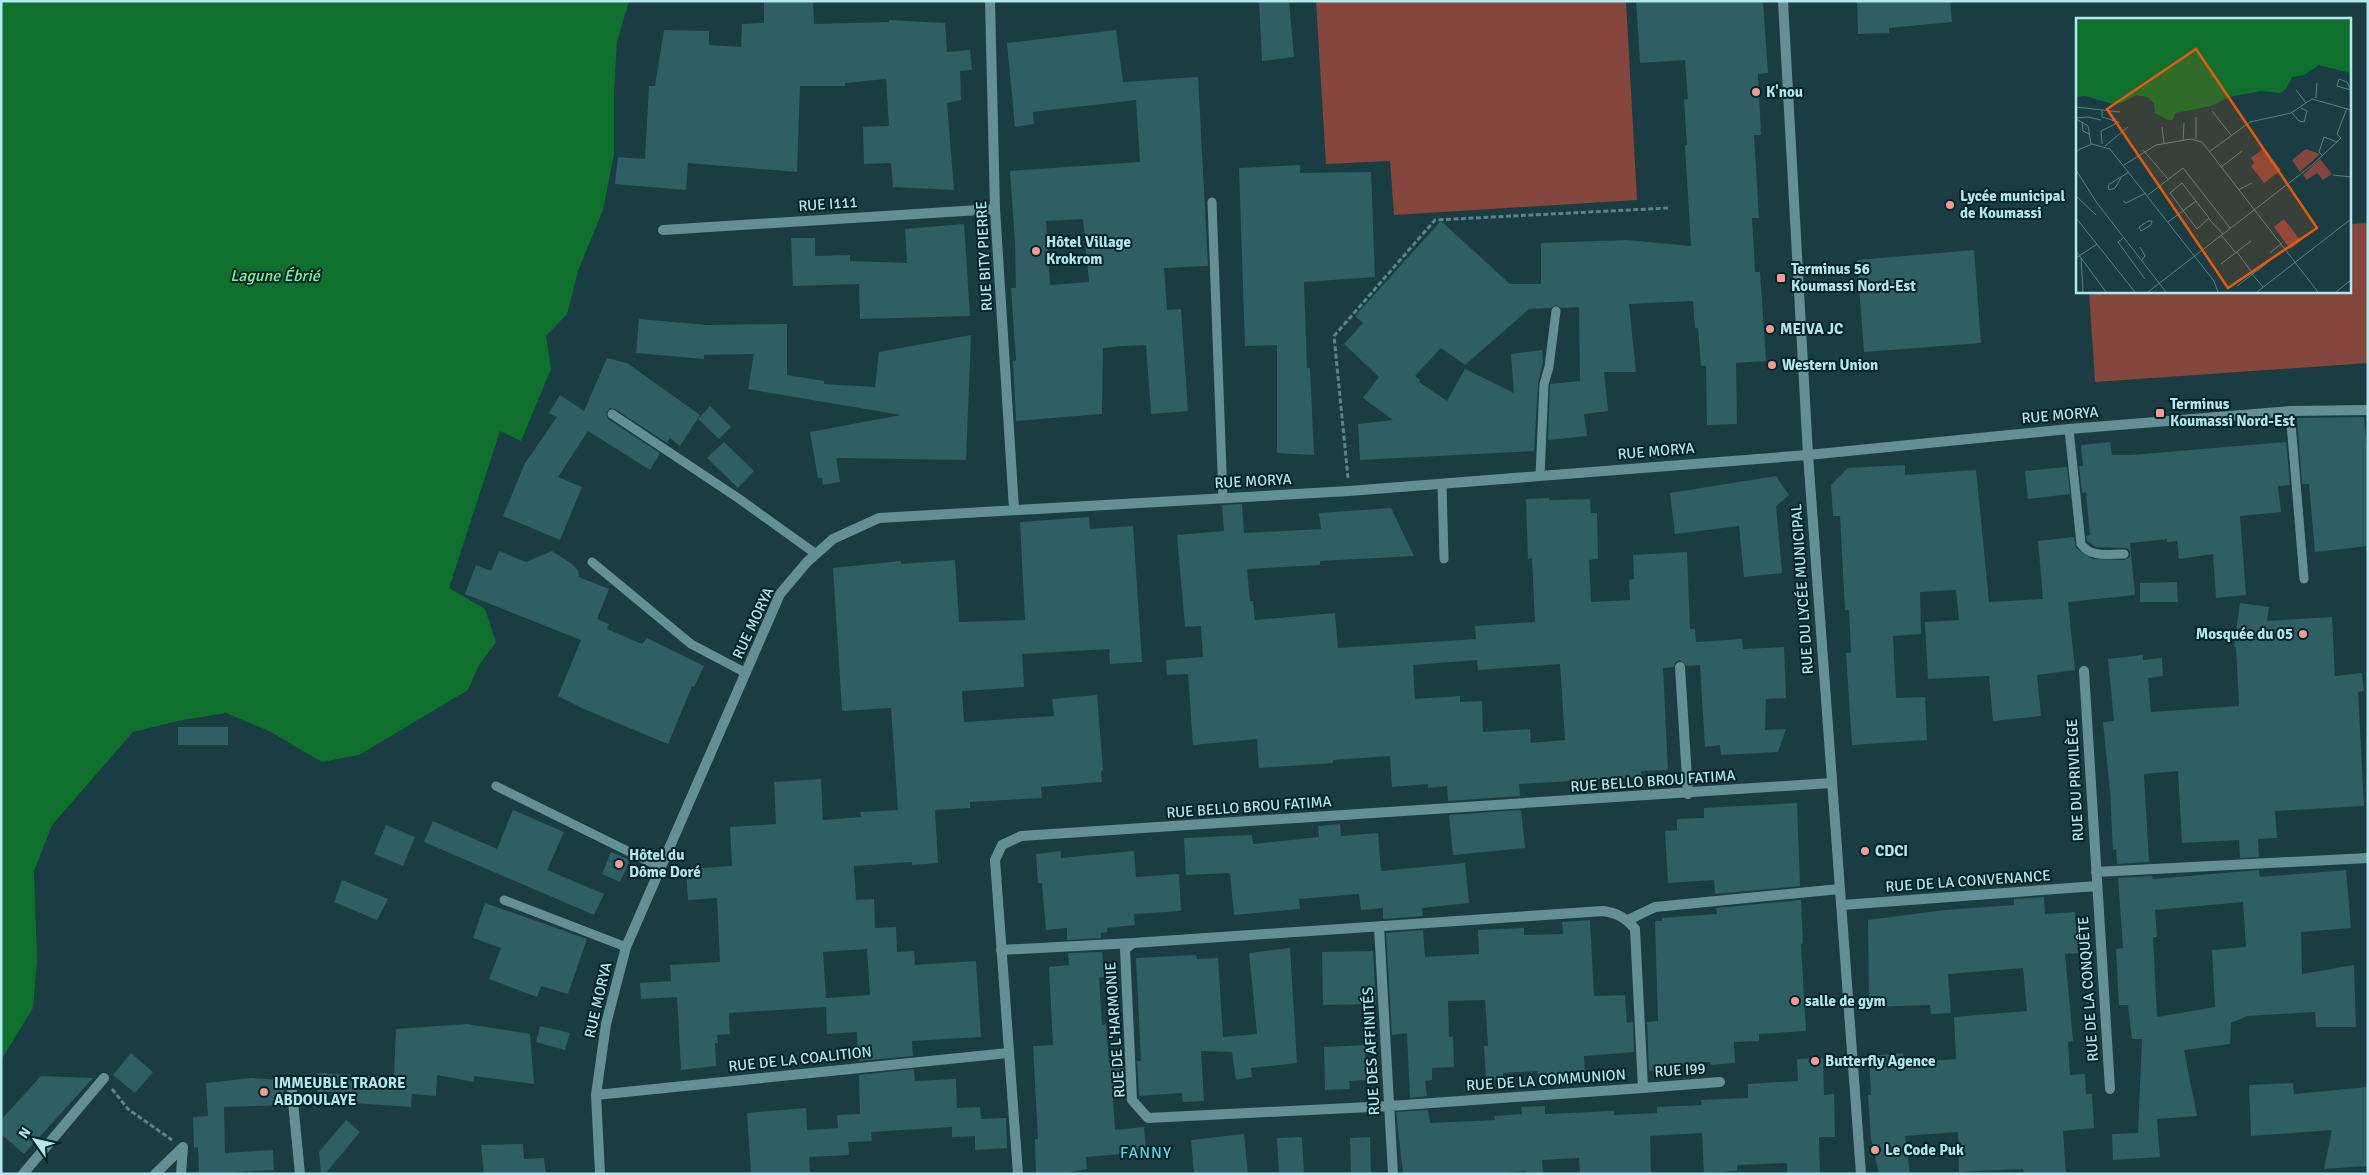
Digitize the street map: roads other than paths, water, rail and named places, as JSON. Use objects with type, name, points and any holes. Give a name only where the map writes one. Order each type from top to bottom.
[{"type":"street","name":"RUE BITY PIERRE","points":[[990,1],[996,209],[1014,509]]},
{"type":"street","name":"RUE DU LYCÉE MUNICIPAL","points":[[1783,1],[1808,455],[1861,1174]]},
{"type":"street","name":"RUE I111","points":[[663,230],[996,209]]},
{"type":"street","name":"RUE MORYA","points":[[600,1174],[596,1095],[606,1024],[626,947],[660,867],[780,594],[807,562],[833,539],[880,518],[1350,491],[1808,455],[2069,429],[2290,411],[2368,410]]},
{"type":"street","points":[[1680,667],[1688,794]]},
{"type":"street","name":"RUE DU PRIVILÈGE","points":[[2084,671],[2097,886]]},
{"type":"street","name":"RUE BELLO BROU FATIMA","points":[[1018,1174],[994,860],[1002,844],[1021,836],[1688,794],[1831,783]]},
{"type":"street","points":[[2096,872],[2368,858]]},
{"type":"street","name":"RUE DE LA CONVENANCE","points":[[1842,905],[2097,886]]},
{"type":"street","name":"RUE DE LA CONQUÊTE","points":[[2097,886],[2110,1089]]},
{"type":"street","points":[[1000,950],[1133,943],[1603,911],[1615,912],[1628,920],[1655,907],[1840,889]]},
{"type":"street","name":"RUE DE LA COMMUNION","points":[[1390,1106],[1643,1088],[1635,929],[1628,920]]},
{"type":"street","name":"RUE DES AFFINITÉS","points":[[1379,926],[1393,1174]]},
{"type":"street","name":"RUE DE L'HARMONIE","points":[[1133,943],[1125,949],[1132,1100],[1148,1118],[1390,1106]]},
{"type":"street","name":"RUE DE LA COALITION","points":[[596,1095],[1008,1053]]},
{"type":"street","points":[[23,1174],[104,1078]]},
{"type":"street","name":"RUE I99","points":[[1643,1088],[1720,1082]]},
{"type":"street","points":[[292,1092],[300,1174]]},
{"type":"street","points":[[156,1174],[183,1147],[181,1174]]},
{"type":"lane","points":[[1212,202],[1223,498]]},
{"type":"lane","points":[[1540,476],[1544,384],[1549,367],[1556,311]]},
{"type":"lane","points":[[2290,411],[2304,580]]},
{"type":"lane","points":[[612,414],[738,498],[816,554]]},
{"type":"lane","points":[[2069,429],[2081,544],[2086,551],[2100,555],[2124,554]]},
{"type":"lane","points":[[1442,484],[1444,559]]},
{"type":"lane","points":[[592,562],[691,644],[746,672]]},
{"type":"lane","points":[[496,786],[660,867]]},
{"type":"lane","points":[[504,900],[626,947]]},
{"type":"water","name":"Lagune Ébrié","points":[[1,1],[629,1],[617,42],[614,92],[614,154],[603,210],[578,271],[567,314],[546,336],[551,369],[521,441],[500,431],[449,588],[485,609],[496,642],[479,665],[468,690],[359,755],[322,762],[269,731],[226,713],[177,721],[133,732],[52,825],[34,871],[37,960],[33,1008],[1,1060]]},
{"type":"place","name":"K'nou","points":[[1756,92]]},
{"type":"place","name":"Lycée municipal de Koumassi","points":[[1950,205]]},
{"type":"place","name":"Hôtel Village Krokrom","points":[[1036,251]]},
{"type":"place","name":"Terminus 56 Koumassi Nord-Est","points":[[1781,278]]},
{"type":"place","name":"MEIVA JC","points":[[1770,329]]},
{"type":"place","name":"Western Union","points":[[1772,365]]},
{"type":"place","name":"Terminus Koumassi Nord-Est","points":[[2160,413]]},
{"type":"place","name":"Mosquée du 05","points":[[2303,634]]},
{"type":"place","name":"CDCI","points":[[1865,851]]},
{"type":"place","name":"Hôtel du Dôme Doré","points":[[619,864]]},
{"type":"place","name":"salle de gym","points":[[1795,1001]]},
{"type":"place","name":"Butterfly Agence","points":[[1815,1061]]},
{"type":"place","name":"IMMEUBLE TRAORE ABDOULAYE","points":[[264,1092]]},
{"type":"place","name":"Le Code Puk","points":[[1875,1150]]},
{"type":"district","name":"FANNY","points":[[1146,1152]]}]
